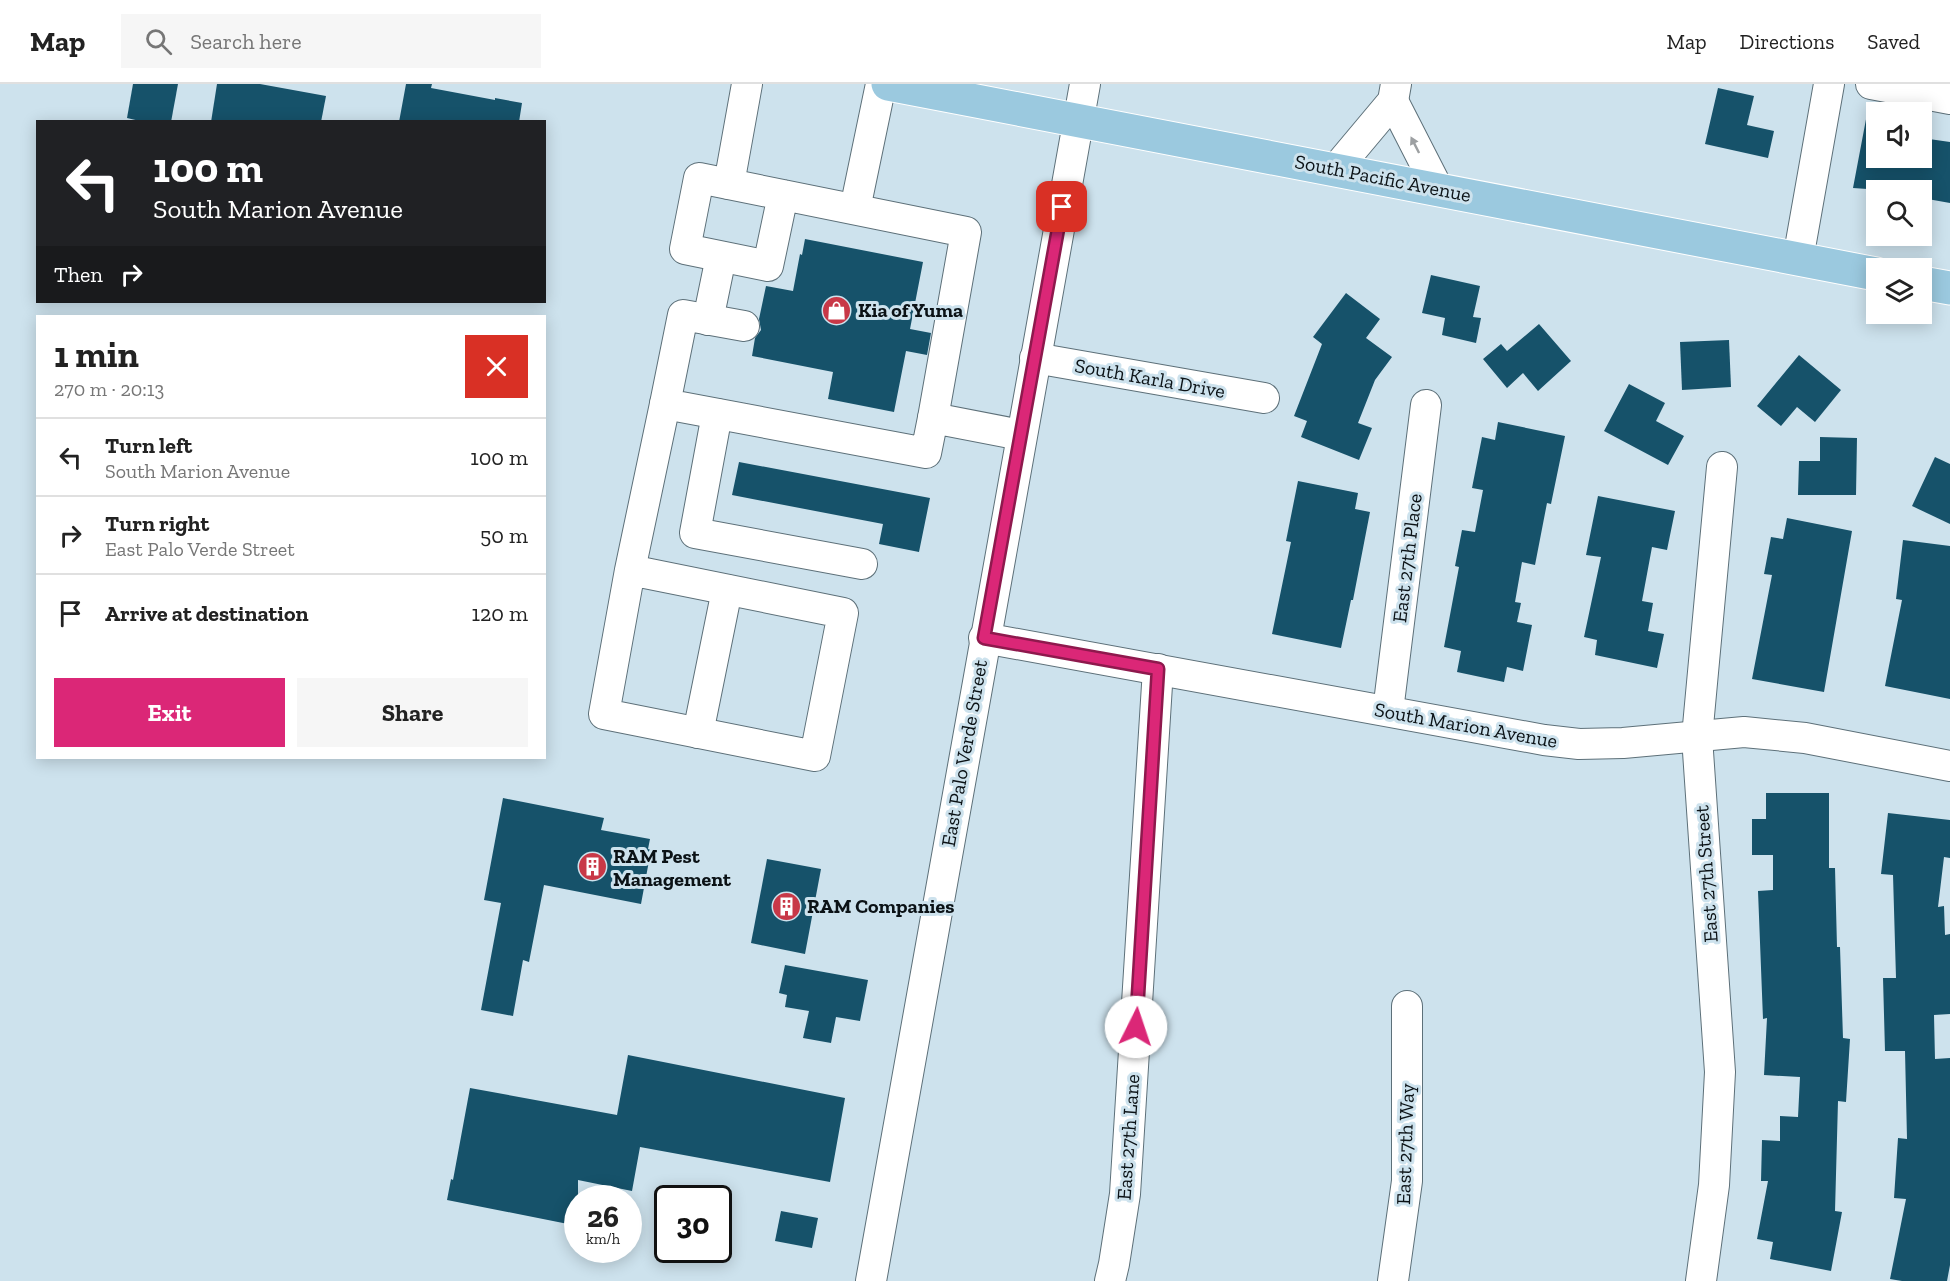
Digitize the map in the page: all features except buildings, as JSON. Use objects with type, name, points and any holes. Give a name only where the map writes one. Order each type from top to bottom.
[{"type":"main road","name":"South Pacific Avenue","points":[[888,84],[1866,272]]},
{"type":"main road","points":[[1932,285],[1950,288]]},
{"type":"street","points":[[729,184],[747,84]]},
{"type":"street","points":[[855,209],[881,84]]},
{"type":"street","name":"East Palo Verde Street","points":[[871,1281],[984,638],[1085,84]]},
{"type":"street","points":[[1798,259],[1829,84]]},
{"type":"street","points":[[1871,84],[1950,99]]},
{"type":"street","points":[[1336,169],[1395,92],[1438,189]]},
{"type":"street","points":[[666,404],[926,453],[966,232],[699,178],[685,249],[768,266],[783,195]]},
{"type":"street","points":[[708,320],[721,257]]},
{"type":"street","points":[[630,570],[843,613],[815,756],[604,714],[630,570],[666,404],[682,315],[744,326]]},
{"type":"street","name":"South Karla Drive","points":[[1035,358],[1264,398]]},
{"type":"street","name":"East 27th Place","points":[[1388,711],[1426,405]]},
{"type":"street","points":[[717,414],[695,533],[862,564]]},
{"type":"street","points":[[933,418],[1021,435]]},
{"type":"street","name":"East 27th Street","points":[[1701,1281],[1714,1185],[1720,1072],[1697,737],[1722,467]]},
{"type":"street","points":[[698,733],[727,590]]},
{"type":"street","name":"South Marion Avenue","points":[[984,638],[1544,740],[1579,744],[1623,743],[1744,732],[1805,738],[1950,766]]},
{"type":"street","name":"East 27th Lane","points":[[1110,1281],[1125,1194],[1158,669]]},
{"type":"street","name":"East 27th Way","points":[[1393,1281],[1407,1181],[1407,1006]]},
{"type":"place","name":"Kia of Yuma","points":[[837,310]]},
{"type":"place","name":"RAM Pest Management","points":[[592,867]]},
{"type":"place","name":"RAM Companies","points":[[786,906]]},
{"type":"route","points":[[1062,207],[984,638],[1158,669],[1136,1027]]}]
